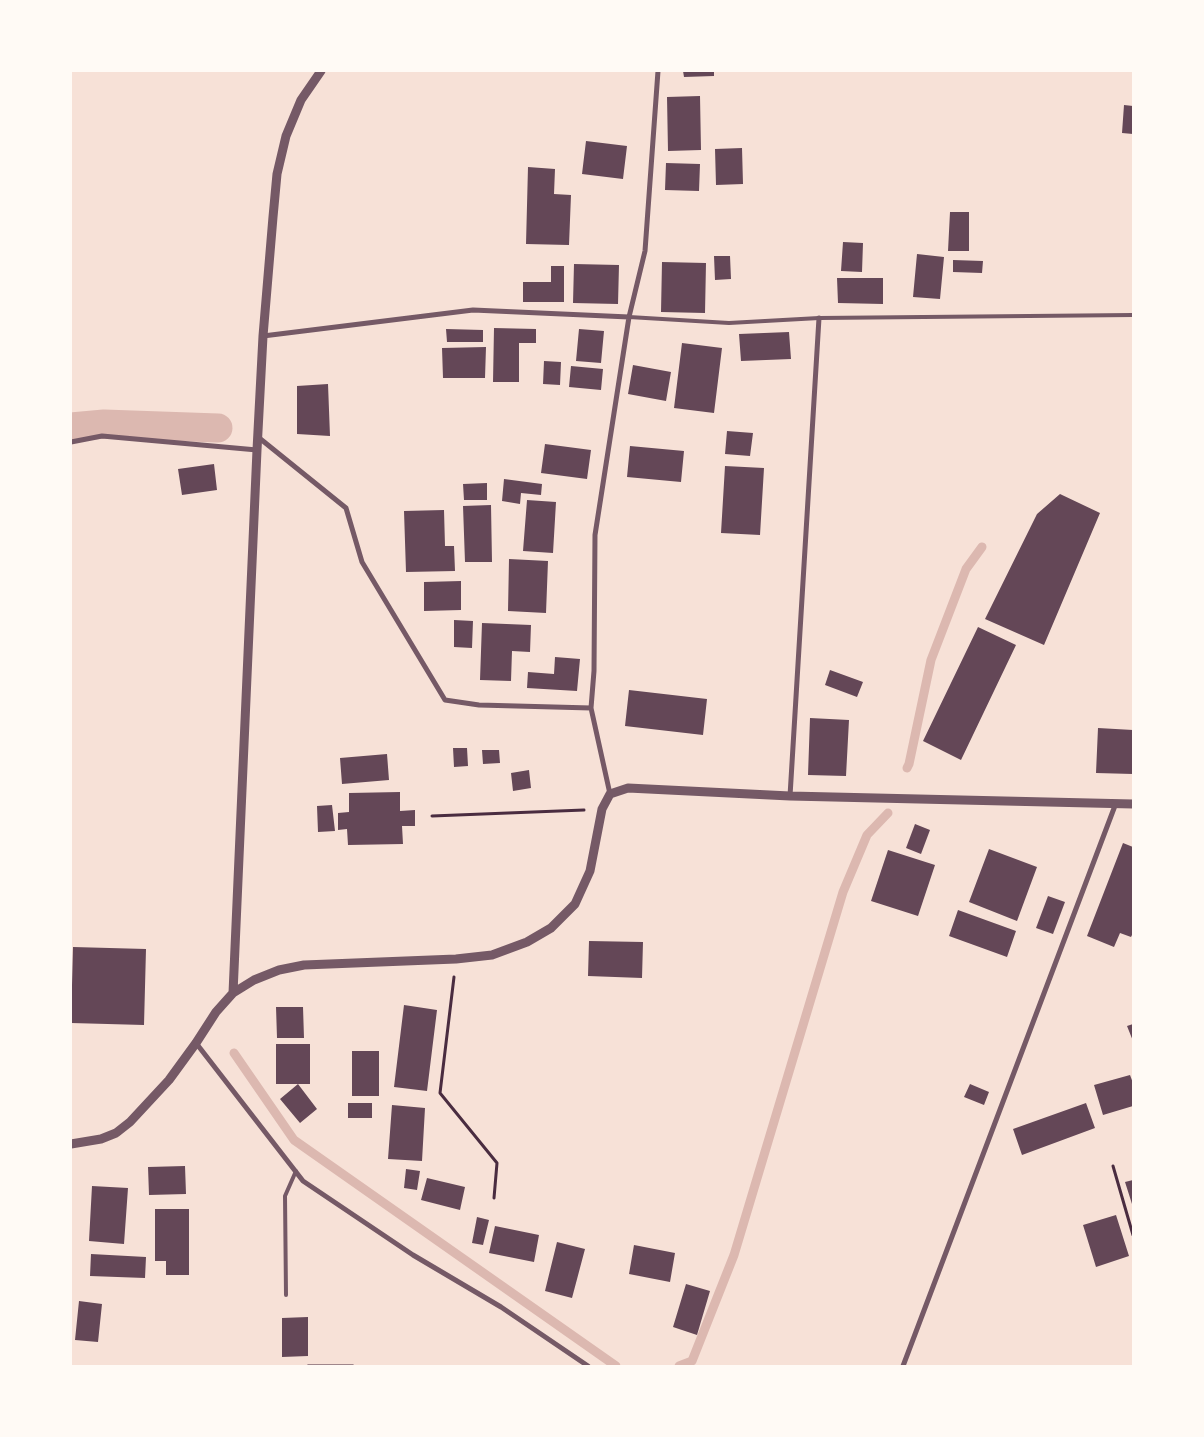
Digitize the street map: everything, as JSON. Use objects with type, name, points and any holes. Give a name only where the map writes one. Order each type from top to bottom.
[{"type":"street","points":[[233,993],[257,437],[263,336],[277,174],[286,136],[301,100],[321,71]]},
{"type":"street","points":[[71,1144],[101,1139],[116,1133],[130,1122],[170,1080],[216,1012],[233,993],[254,980],[280,970],[304,965],[456,959],[492,955],[527,942],[551,928],[575,904],[590,872],[602,809],[610,794],[591,708],[594,671],[595,535],[629,317],[645,251],[658,71]]},
{"type":"street","points":[[263,336],[473,310],[629,317]]},
{"type":"street","points":[[790,796],[819,318]]},
{"type":"street","points":[[71,442],[102,436],[257,450]]},
{"type":"street","points":[[257,437],[346,508],[362,562],[445,700],[479,705],[591,708]]},
{"type":"street","points":[[610,794],[628,788],[790,796],[1133,804]]},
{"type":"street","points":[[903,1366],[1116,803]]},
{"type":"street","points":[[196,1043],[303,1181],[413,1255],[501,1307],[588,1366]]},
{"type":"lane","points":[[629,317],[729,323],[819,318],[1133,315]]},
{"type":"lane","points":[[286,1295],[285,1196],[296,1171]]},
{"type":"path","points":[[432,816],[602,809]]},
{"type":"path","points":[[456,959],[440,1093],[497,1163],[494,1198]]},
{"type":"path","points":[[1113,1166],[1133,1235]]},
{"type":"path","points":[[308,1366],[353,1366]]},
{"type":"building","points":[[683,71],[714,71],[714,76],[684,77]]},
{"type":"building","points":[[700,96],[701,150],[668,151],[667,97]]},
{"type":"building","points":[[1124,105],[1133,106],[1133,134],[1122,133]]},
{"type":"building","points":[[586,141],[627,146],[623,179],[582,174]]},
{"type":"building","points":[[742,148],[743,184],[716,185],[715,149]]},
{"type":"building","points":[[666,163],[700,164],[699,191],[665,190]]},
{"type":"building","points":[[528,167],[555,169],[554,194],[571,195],[569,245],[526,244]]},
{"type":"building","points":[[950,212],[969,212],[969,251],[948,251]]},
{"type":"building","points":[[843,242],[863,243],[862,272],[841,271]]},
{"type":"building","points":[[917,254],[944,257],[940,299],[913,297]]},
{"type":"building","points":[[714,256],[730,256],[731,279],[715,280]]},
{"type":"building","points":[[953,260],[983,261],[982,273],[953,272]]},
{"type":"building","points":[[662,262],[706,263],[705,313],[661,312]]},
{"type":"building","points":[[574,264],[619,265],[618,304],[573,303]]},
{"type":"building","points":[[551,266],[564,266],[564,302],[523,302],[523,282],[551,282]]},
{"type":"building","points":[[837,278],[883,278],[883,304],[838,303]]},
{"type":"building","points":[[494,328],[536,329],[536,343],[519,343],[519,382],[493,382]]},
{"type":"building","points":[[446,329],[483,330],[483,342],[447,342]]},
{"type":"building","points":[[579,329],[604,331],[601,363],[576,361]]},
{"type":"building","points":[[789,332],[791,359],[741,361],[739,334]]},
{"type":"building","points":[[682,343],[722,348],[714,413],[674,408]]},
{"type":"building","points":[[486,347],[485,378],[443,378],[442,348]]},
{"type":"building","points":[[544,361],[561,362],[560,385],[543,384]]},
{"type":"building","points":[[633,365],[671,372],[666,401],[628,394]]},
{"type":"building","points":[[571,366],[603,369],[601,390],[569,387]]},
{"type":"building","points":[[328,384],[330,436],[297,434],[297,386]]},
{"type":"building","points":[[727,431],[753,433],[750,456],[725,454]]},
{"type":"building","points":[[545,444],[591,450],[587,479],[541,473]]},
{"type":"building","points":[[630,446],[684,451],[681,482],[627,477]]},
{"type":"building","points":[[214,464],[217,490],[182,495],[178,469]]},
{"type":"building","points":[[725,466],[764,468],[760,535],[721,533]]},
{"type":"building","points":[[504,479],[542,484],[541,495],[521,493],[520,504],[502,501]]},
{"type":"building","points":[[487,483],[487,500],[464,500],[463,484]]},
{"type":"building","points":[[1060,494],[1100,513],[1044,645],[985,619],[1037,514]]},
{"type":"building","points":[[527,500],[556,502],[553,553],[523,551]]},
{"type":"building","points":[[491,505],[492,562],[465,562],[463,506]]},
{"type":"building","points":[[444,510],[445,546],[454,546],[455,571],[406,572],[404,511]]},
{"type":"building","points":[[509,559],[548,561],[546,613],[508,611]]},
{"type":"building","points":[[461,581],[461,610],[424,611],[424,582]]},
{"type":"building","points":[[454,620],[473,621],[472,648],[454,647]]},
{"type":"building","points":[[482,623],[531,625],[530,652],[512,651],[511,681],[480,680]]},
{"type":"building","points":[[978,627],[1016,645],[961,760],[923,741]]},
{"type":"building","points":[[555,657],[580,659],[577,691],[527,688],[528,672],[554,674]]},
{"type":"building","points":[[830,670],[863,682],[857,697],[825,685]]},
{"type":"building","points":[[629,690],[707,699],[703,735],[625,726]]},
{"type":"building","points":[[810,718],[849,720],[846,776],[808,775]]},
{"type":"building","points":[[1098,728],[1133,730],[1133,774],[1096,773]]},
{"type":"building","points":[[453,748],[467,748],[468,766],[454,767]]},
{"type":"building","points":[[482,750],[499,750],[500,763],[483,764]]},
{"type":"building","points":[[387,754],[389,780],[342,784],[340,758]]},
{"type":"building","points":[[529,770],[531,788],[513,791],[511,773]]},
{"type":"building","points":[[400,792],[400,811],[415,810],[415,826],[402,826],[403,844],[348,845],[347,829],[338,830],[338,813],[349,812],[349,793]]},
{"type":"building","points":[[332,805],[335,831],[318,832],[317,806]]},
{"type":"building","points":[[915,824],[930,830],[921,854],[906,848]]},
{"type":"building","points":[[1123,843],[1133,847],[1133,933],[1131,937],[1120,933],[1114,947],[1087,936]]},
{"type":"building","points":[[989,849],[1037,867],[1017,921],[969,902]]},
{"type":"building","points":[[888,850],[935,865],[918,916],[871,901]]},
{"type":"building","points":[[1048,896],[1065,902],[1053,934],[1036,928]]},
{"type":"building","points":[[958,910],[1016,931],[1007,957],[949,936]]},
{"type":"building","points":[[589,941],[643,942],[642,978],[588,976]]},
{"type":"building","points":[[73,947],[146,949],[144,1025],[71,1023]]},
{"type":"building","points":[[404,1005],[437,1010],[427,1091],[394,1087]]},
{"type":"building","points":[[276,1007],[303,1007],[304,1038],[277,1038]]},
{"type":"building","points":[[1133,1024],[1133,1041],[1127,1026]]},
{"type":"building","points":[[276,1044],[310,1044],[310,1084],[276,1084]]},
{"type":"building","points":[[352,1051],[379,1051],[379,1096],[352,1096]]},
{"type":"building","points":[[1130,1075],[1133,1083],[1133,1106],[1103,1115],[1094,1085]]},
{"type":"building","points":[[298,1084],[317,1109],[300,1123],[280,1099]]},
{"type":"building","points":[[970,1084],[989,1092],[984,1105],[964,1097]]},
{"type":"building","points":[[348,1103],[372,1103],[372,1118],[348,1118]]},
{"type":"building","points":[[1086,1103],[1095,1128],[1022,1155],[1013,1129]]},
{"type":"building","points":[[392,1105],[425,1108],[422,1161],[388,1159]]},
{"type":"building","points":[[185,1166],[186,1194],[149,1195],[148,1167]]},
{"type":"building","points":[[406,1169],[420,1171],[417,1190],[404,1188]]},
{"type":"building","points":[[427,1178],[465,1187],[460,1210],[421,1200]]},
{"type":"building","points":[[1133,1180],[1133,1204],[1132,1204],[1125,1182]]},
{"type":"building","points":[[92,1186],[128,1188],[124,1244],[89,1241]]},
{"type":"building","points":[[155,1209],[189,1209],[189,1275],[166,1275],[166,1261],[155,1261]]},
{"type":"building","points":[[1116,1215],[1129,1256],[1096,1267],[1083,1225]]},
{"type":"building","points":[[477,1217],[489,1220],[483,1245],[472,1243]]},
{"type":"building","points":[[495,1226],[539,1235],[534,1262],[489,1253]]},
{"type":"building","points":[[557,1242],[585,1249],[572,1298],[545,1291]]},
{"type":"building","points":[[634,1245],[675,1253],[670,1282],[629,1274]]},
{"type":"building","points":[[91,1254],[146,1257],[145,1278],[90,1276]]},
{"type":"building","points":[[686,1284],[710,1291],[697,1335],[673,1327]]},
{"type":"building","points":[[79,1301],[102,1304],[98,1342],[75,1340]]},
{"type":"building","points":[[308,1317],[308,1356],[282,1357],[282,1318]]},
{"type":"waterway","points":[[71,427],[104,424],[218,428]]},
{"type":"waterway","points":[[907,768],[931,660],[966,569],[982,547]]},
{"type":"waterway","points":[[679,1366],[692,1361],[734,1255],[843,892],[867,835],[888,813]]},
{"type":"waterway","points":[[234,1053],[294,1140],[616,1366]]}]
